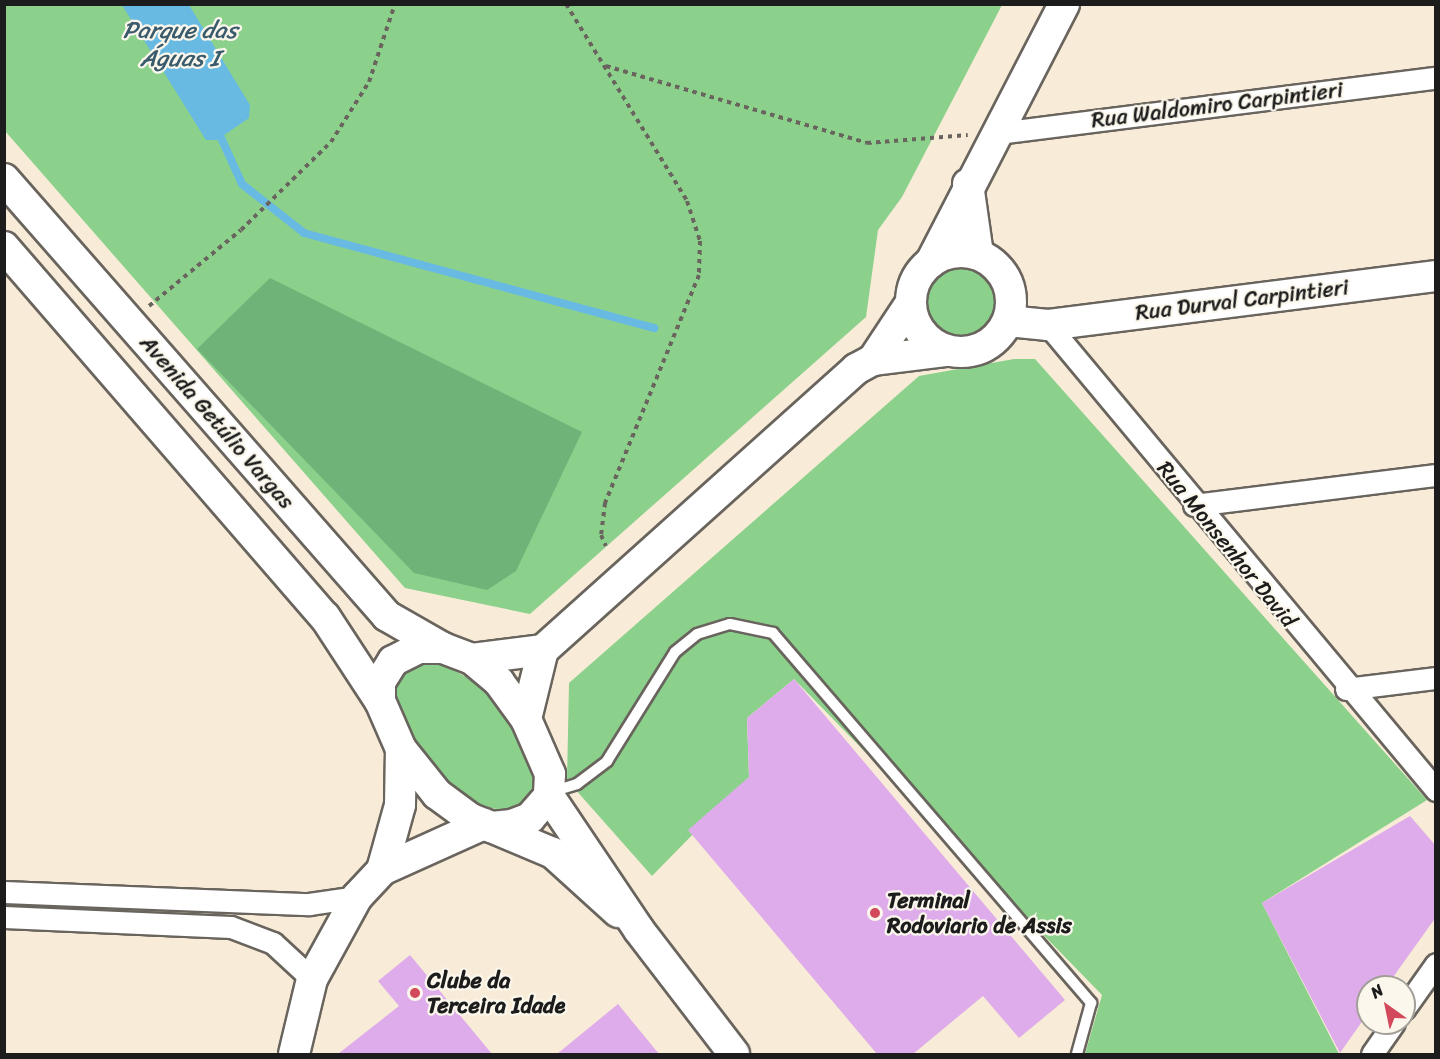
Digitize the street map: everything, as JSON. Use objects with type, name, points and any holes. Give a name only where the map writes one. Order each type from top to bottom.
[{"type":"street","points":[[526,719],[543,650],[873,360],[910,304],[919,274],[931,262],[969,184],[998,133],[1064,4]]},
{"type":"street","name":"Rua Waldomiro Carpintieri","points":[[998,133],[1436,78]]},
{"type":"street","name":"Avenida Getúlio Vargas","points":[[4,179],[387,616],[443,648]]},
{"type":"street","points":[[969,184],[978,254]]},
{"type":"street","name":"Avenida Getúlio Vargas","points":[[4,247],[325,617],[380,701]]},
{"type":"street","points":[[873,360],[946,351],[975,351],[988,345],[1008,321],[1011,297],[1004,274],[978,254],[961,252],[931,262]]},
{"type":"street","name":"Rua Durval Carpintieri","points":[[1048,325],[1436,276]]},
{"type":"street","points":[[910,304],[921,334],[946,351]]},
{"type":"street","points":[[1008,321],[1048,325]]},
{"type":"street","name":"Rua Monsenhor David","points":[[1048,325],[1346,689],[1436,790]]},
{"type":"street","points":[[1194,505],[1436,475]]},
{"type":"street","points":[[294,1054],[312,979],[357,897],[382,870],[434,842],[488,826],[530,818],[549,794],[550,774],[526,719],[499,682],[472,658],[443,648],[419,648],[393,661],[380,682],[380,701],[401,749],[437,794],[488,826],[553,853],[639,930]]},
{"type":"street","points":[[472,658],[543,650]]},
{"type":"street","points":[[1346,689],[1436,678]]},
{"type":"street","points":[[382,870],[400,804],[401,749]]},
{"type":"street","points":[[549,794],[591,851],[639,930],[734,1054]]},
{"type":"street","points":[[4,892],[309,904],[357,897]]},
{"type":"street","points":[[106,896],[106,923]]},
{"type":"street","points":[[4,917],[106,923],[210,924],[247,931],[273,943],[312,979]]},
{"type":"street","points":[[1416,992],[1436,964]]},
{"type":"street","points":[[1372,1054],[1385,1035]]},
{"type":"lane","points":[[549,794],[577,784],[608,761],[675,652],[697,634],[730,624],[773,633],[1091,1003],[1077,1054]]},
{"type":"path","points":[[129,322],[241,230],[331,142],[369,82],[395,4]]},
{"type":"path","points":[[566,4],[687,201],[700,241],[699,275],[605,503],[602,535],[606,546]]},
{"type":"path","points":[[605,66],[867,143],[998,133]]},
{"type":"green space","points":[[4,5],[1002,5],[902,197],[878,230],[866,317],[530,614],[405,588],[5,131]]},
{"type":"green space","points":[[960,264],[975,267],[988,276],[997,289],[1000,304],[997,319],[988,332],[975,341],[960,344],[945,341],[932,332],[923,319],[920,304],[923,289],[932,276],[945,267]]},
{"type":"green space","points":[[270,278],[582,432],[516,571],[487,590],[414,573],[197,349]]},
{"type":"green space","points":[[1014,359],[1035,359],[1427,800],[1262,903],[1339,1054],[1085,1054],[1102,995],[794,679],[747,718],[749,777],[652,876],[567,780],[569,683],[919,376]]},
{"type":"green space","points":[[434,659],[482,686],[519,727],[537,783],[530,799],[512,812],[470,804],[422,761],[391,690],[405,666]]},
{"type":"water","name":"Parque das Águas I","points":[[122,5],[189,5],[250,105],[249,118],[217,140],[206,140]]},
{"type":"building","name":"Terminal Rodoviario de Assis","points":[[794,679],[1065,1000],[1019,1038],[983,996],[913,1054],[877,1054],[688,830],[749,777],[747,718]]},
{"type":"building","points":[[1410,816],[1436,846],[1436,917],[1395,975],[1356,975],[1356,1030],[1340,1053],[1262,903]]},
{"type":"building","name":"Clube da Terceira Idade","points":[[410,955],[492,1054],[338,1054],[399,1006],[378,981]]},
{"type":"building","name":"Clube da Terceira Idade","points":[[618,1004],[659,1054],[557,1054]]},
{"type":"waterway","points":[[218,131],[242,184],[304,233],[654,328]]},
{"type":"place","name":"Terminal Rodoviario de Assis","points":[[875,913]]},
{"type":"place","name":"Clube da Terceira Idade","points":[[415,993]]}]
